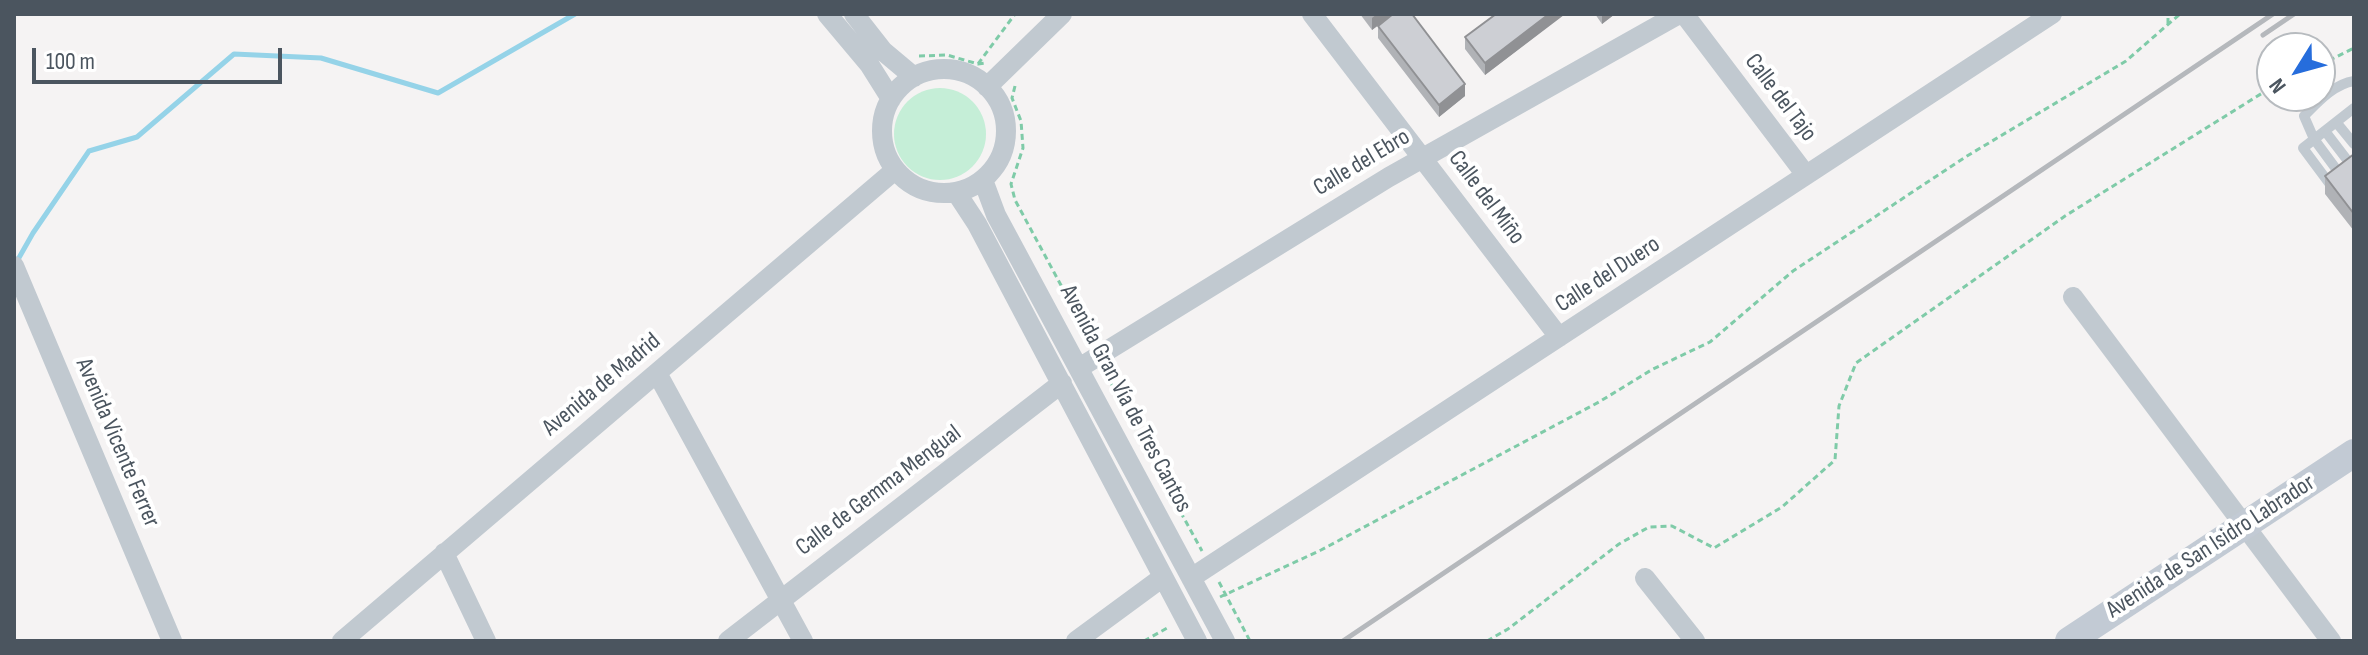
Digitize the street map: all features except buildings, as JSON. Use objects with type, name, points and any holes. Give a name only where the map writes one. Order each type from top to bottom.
[{"type":"street","points":[[827,14],[869,64],[891,99]]},
{"type":"street","points":[[854,14],[883,51],[914,77]]},
{"type":"street","points":[[987,87],[1062,14]]},
{"type":"street","name":"Calle del Miño","points":[[1312,14],[1559,337]]},
{"type":"street","name":"Calle del Ebro","points":[[1079,368],[1422,157],[1682,14]]},
{"type":"street","name":"Calle del Tajo","points":[[1682,14],[1806,175]]},
{"type":"street","name":"Calle del Duero","points":[[1191,578],[2050,14]]},
{"type":"street","points":[[950,69],[968,74],[987,87],[1004,114],[1006,132],[1003,151],[995,167],[970,188],[938,193],[921,189],[895,170],[885,152],[882,134],[884,115],[901,86],[914,77],[932,70],[950,69]]},
{"type":"street","name":"Avenida de Madrid","points":[[342,641],[895,170]]},
{"type":"street","name":"Avenida Gran Vía de Tres Cantos","points":[[983,180],[996,215],[1225,641]]},
{"type":"street","name":"Avenida Gran Vía de Tres Cantos","points":[[956,192],[977,224],[1197,641]]},
{"type":"street","name":"Avenida Vicente Ferrer","points":[[14,266],[172,641]]},
{"type":"street","points":[[2073,297],[2331,641]]},
{"type":"street","points":[[657,373],[803,641]]},
{"type":"street","name":"Calle de Gemma Mengual","points":[[728,641],[1062,383]]},
{"type":"street","name":"Avenida de San Isidro Labrador","points":[[2069,641],[2354,453]]},
{"type":"street","points":[[444,553],[486,641]]},
{"type":"street","points":[[1076,641],[1163,577]]},
{"type":"street","points":[[1645,578],[1695,641]]},
{"type":"lane","points":[[2343,180],[2314,139],[2304,116],[2333,90],[2354,81]]},
{"type":"lane","points":[[2333,188],[2303,148],[2352,112]]},
{"type":"lane","points":[[2336,122],[2354,144]]},
{"type":"lane","points":[[2325,131],[2354,169]]},
{"type":"path","points":[[978,64],[1015,14]]},
{"type":"path","points":[[2168,14],[2168,24]]},
{"type":"path","points":[[1206,606],[1225,594],[1321,550],[1599,402],[1653,369],[1710,342],[1793,271],[1967,156],[2126,61],[2180,14]]},
{"type":"path","points":[[2336,57],[2354,48]]},
{"type":"path","points":[[913,53],[921,57],[947,55],[978,64],[990,62]]},
{"type":"path","points":[[1487,641],[1508,629],[1619,544],[1649,527],[1672,526],[1714,548],[1782,507],[1835,460],[1839,406],[1856,363],[2065,216],[2256,97]]},
{"type":"path","points":[[1144,641],[1185,618]]},
{"type":"green space","points":[[940,88],[958,92],[972,102],[982,116],[986,134],[982,152],[972,166],[958,176],[940,180],[922,176],[908,166],[898,152],[894,134],[898,116],[908,102],[922,92]]},
{"type":"waterway","points":[[16,263],[89,151],[137,137],[234,54],[321,58],[438,93],[575,14]]},
{"type":"railway","points":[[1343,641],[2273,14]]},
{"type":"railway","points":[[2267,32],[2294,14]]}]
